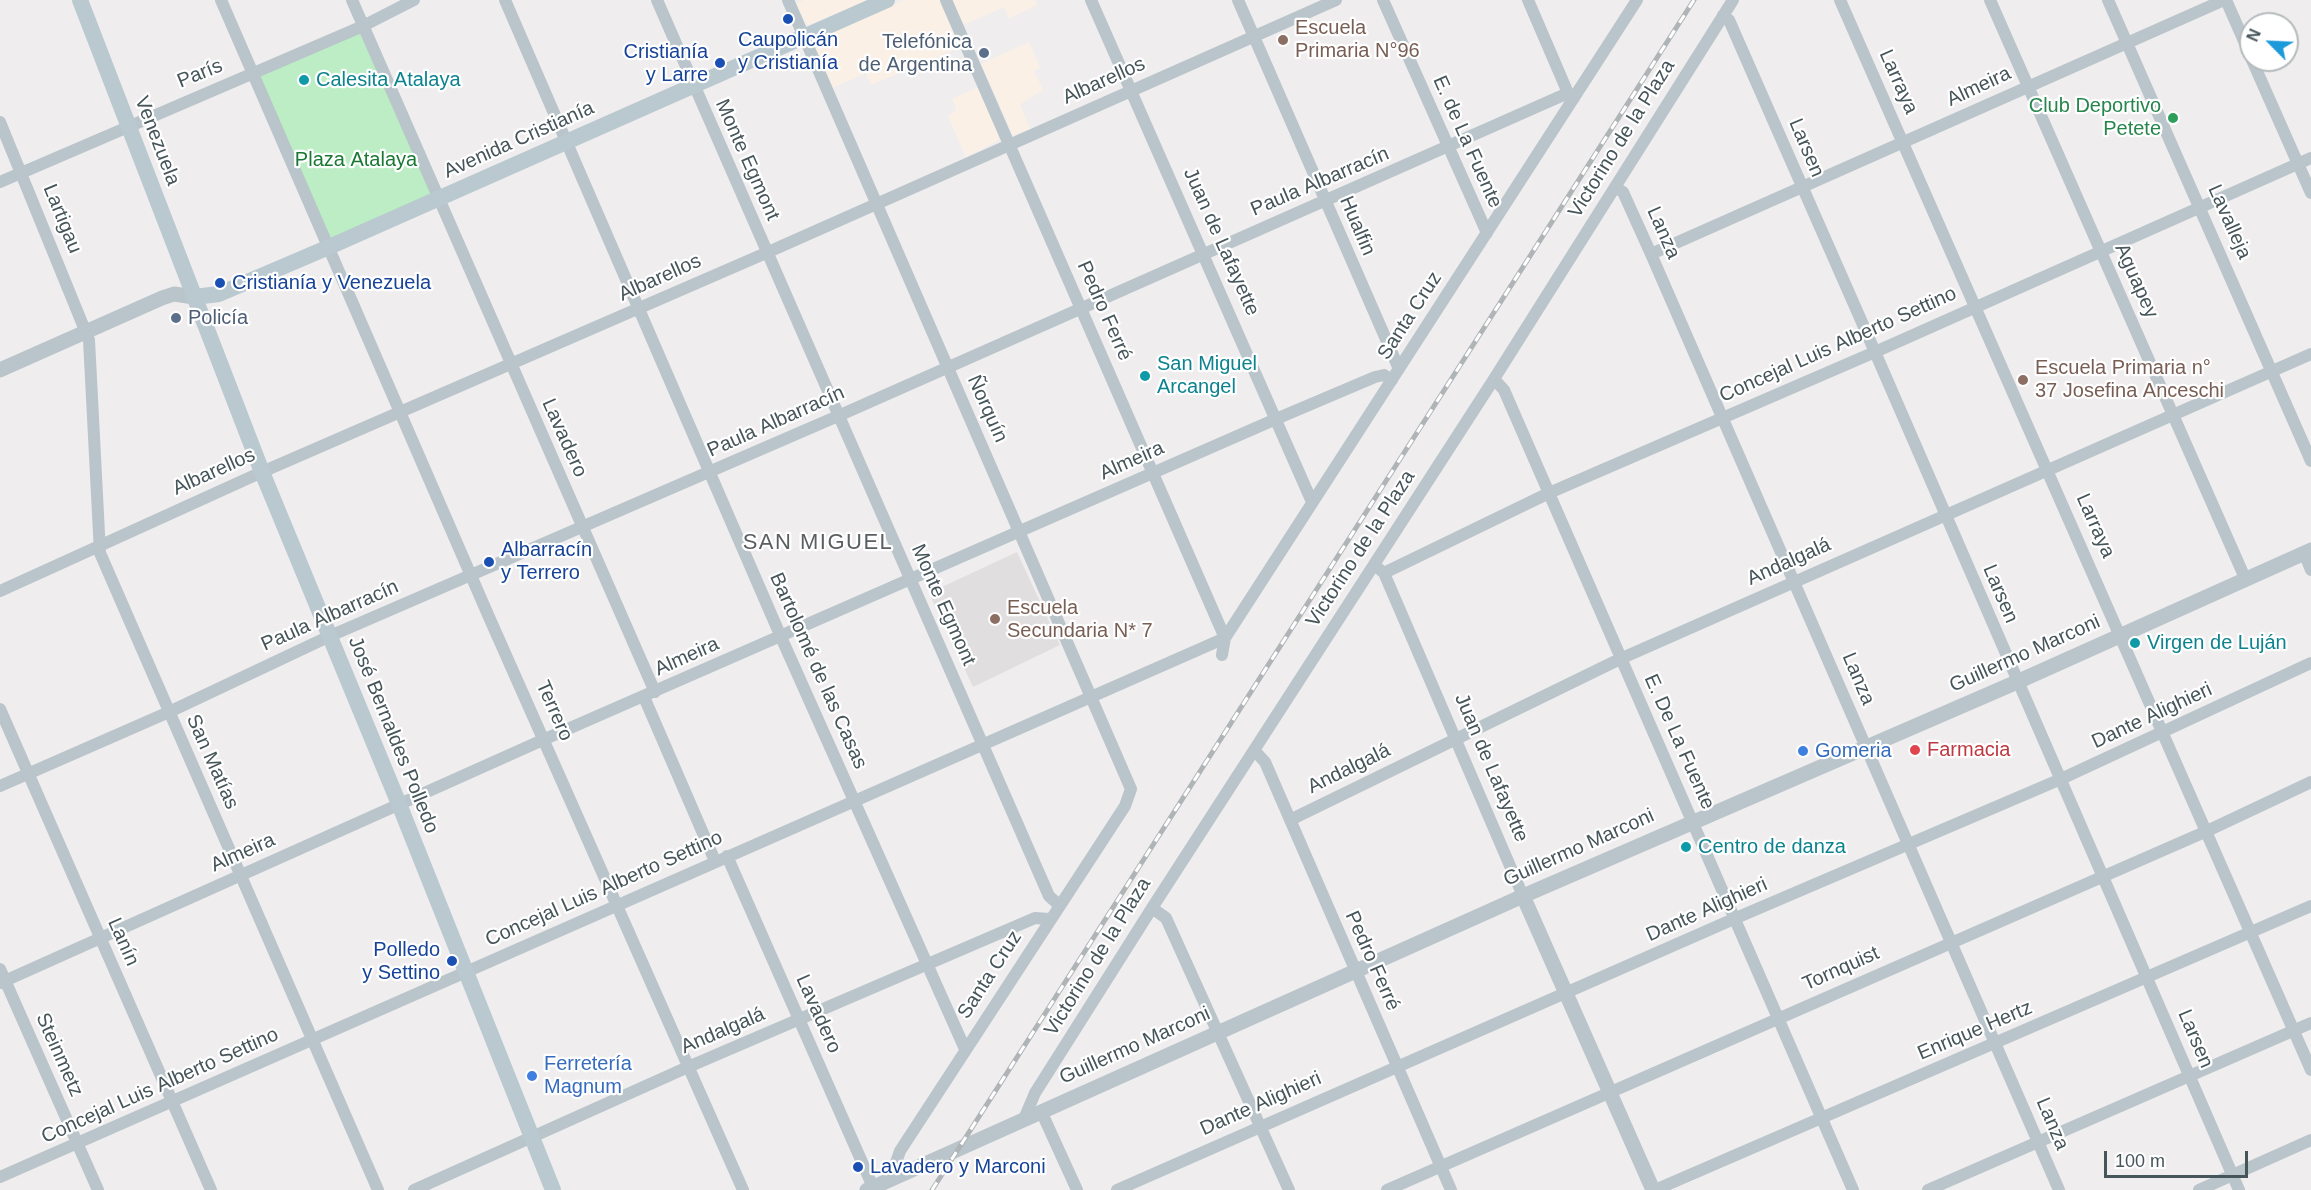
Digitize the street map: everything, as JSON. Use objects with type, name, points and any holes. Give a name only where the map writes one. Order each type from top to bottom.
[{"type":"main road","name":"Venezuela","points":[[80,0],[194,297]]},
{"type":"main road","name":"Avenida Cristianía","points":[[194,297],[219,294],[694,87],[886,0]]},
{"type":"main road","name":"José Bernaldes Polledo","points":[[194,297],[262,472],[399,804],[464,972],[553,1190]]},
{"type":"street","name":"Terrero","points":[[221,0],[743,1190]]},
{"type":"street","name":"Lavadero","points":[[352,0],[583,527],[715,861]]},
{"type":"street","name":"París","points":[[0,182],[129,124],[363,26],[414,0]]},
{"type":"street","name":"Bartolomé de las Casas","points":[[505,0],[781,637],[965,1049]]},
{"type":"street","name":"Monte Egmont","points":[[657,0],[1049,896],[1059,905]]},
{"type":"street","name":"Ñorquín","points":[[788,0],[1130,784],[1130,796]]},
{"type":"street","name":"Pedro Ferré","points":[[946,0],[1225,638]]},
{"type":"street","name":"Juan de Lafayette","points":[[1091,0],[1312,502]]},
{"type":"street","name":"Hualfin","points":[[1238,0],[1325,201],[1395,374]]},
{"type":"street","name":"Albarellos","points":[[0,591],[262,472],[766,253],[875,202],[1336,0]]},
{"type":"street","name":"E. de La Fuente","points":[[1383,0],[1486,233]]},
{"type":"street","points":[[1528,0],[1571,96]]},
{"type":"street","name":"Santa Cruz","points":[[1222,655],[1225,638],[1486,233],[1571,96],[1637,0]]},
{"type":"street","name":"Victorino de la Plaza","points":[[1024,1119],[1035,1094],[1152,908],[1494,379],[1733,0]]},
{"type":"street","name":"Larraya","points":[[1840,0],[1977,306],[2311,1070]]},
{"type":"street","name":"Aguapey","points":[[1990,0],[2246,578]]},
{"type":"street","name":"Lavalleja","points":[[2108,0],[2201,206],[2311,461]]},
{"type":"street","points":[[2225,0],[2239,30]]},
{"type":"street","name":"Almeira","points":[[1651,254],[2225,0]]},
{"type":"street","name":"Larsen","points":[[1723,15],[1729,20],[1875,352],[2239,1190]]},
{"type":"street","points":[[2258,72],[2311,193]]},
{"type":"street","name":"Paula Albarracín","points":[[0,786],[169,712],[330,636],[710,472],[1325,201],[1571,96]]},
{"type":"street","name":"Lartigau","points":[[0,122],[87,332]]},
{"type":"street","name":"Concejal Luis Alberto Settino","points":[[1384,573],[1549,493],[1875,352],[2311,158]]},
{"type":"street","name":"Lanza","points":[[1616,186],[1623,192],[1795,580],[2059,1190]]},
{"type":"street","name":"Avenida Cristianía","points":[[0,370],[162,298],[174,294],[194,297]]},
{"type":"street","name":"San Matías","points":[[87,332],[90,350],[98,547],[311,1041],[378,1190]]},
{"type":"street","name":"Andalgalá","points":[[1290,820],[1620,659],[2048,468],[2174,416],[2311,354]]},
{"type":"street","name":"Almeira","points":[[3,982],[545,739],[1276,419],[1375,377],[1395,374]]},
{"type":"street","name":"E. De La Fuente","points":[[1494,379],[1504,390],[1620,659],[1694,821],[1853,1190]]},
{"type":"street","points":[[2307,552],[2311,570]]},
{"type":"street","name":"Guillermo Marconi","points":[[870,1189],[1523,896],[2017,682],[2307,552]]},
{"type":"street","name":"Juan de Lafayette","points":[[1373,564],[1384,573],[1523,896],[1654,1190]]},
{"type":"street","name":"Concejal Luis Alberto Settino","points":[[0,1177],[1225,638]]},
{"type":"street","name":"Dante Alighieri","points":[[1117,1190],[1736,918],[2061,779],[2311,663]]},
{"type":"street","name":"Lanín","points":[[0,709],[211,1190]]},
{"type":"street","name":"Pedro Ferré","points":[[1254,750],[1265,762],[1451,1190]]},
{"type":"street","name":"Tornquist","points":[[1387,1190],[2207,831],[2311,782]]},
{"type":"street","name":"Santa Cruz","points":[[890,1180],[900,1151],[1130,796]]},
{"type":"street","name":"Lavadero","points":[[727,856],[800,1020],[870,1189]]},
{"type":"street","name":"Enrique Hertz","points":[[1654,1190],[2311,906]]},
{"type":"street","points":[[1152,908],[1166,918],[1262,1125],[1289,1190]]},
{"type":"street","name":"Andalgalá","points":[[414,1190],[688,1067],[1035,918],[1049,919]]},
{"type":"street","name":"Steinmetz","points":[[0,969],[3,982],[98,1190]]},
{"type":"street","points":[[1928,1190],[2311,1023]]},
{"type":"street","points":[[1041,1111],[1077,1190]]},
{"type":"street","points":[[2199,1190],[2311,1140]]},
{"type":"shaded area","points":[[804,0],[869,0],[808,25],[795,4]]},
{"type":"shaded area","points":[[904,0],[940,0],[960,47],[871,85],[866,73],[830,89],[813,45],[815,40]]},
{"type":"shaded area","points":[[952,0],[1035,0],[1037,5],[1009,18],[1004,7],[963,25]]},
{"type":"shaded area","points":[[1029,42],[1040,68],[1034,71],[1043,90],[1020,104],[1030,129],[1013,135],[981,64]]},
{"type":"shaded area","points":[[979,87],[999,140],[966,157],[948,116],[957,110],[952,99]]},
{"type":"shaded area","name":"Escuela Secundaria N* 7","points":[[1017,552],[1060,645],[973,687],[929,593]]},
{"type":"green space","name":"Plaza Atalaya","points":[[360,30],[434,195],[327,242],[256,78]]},
{"type":"railway","points":[[932,1190],[1694,0]]},
{"type":"place","name":"Caupolicán y Cristianía","points":[[788,19]]},
{"type":"place","name":"Escuela Primaria N°96","points":[[1283,40]]},
{"type":"place","name":"Telefónica de Argentina","points":[[984,53]]},
{"type":"place","name":"Cristianía y Larre","points":[[720,63]]},
{"type":"place","name":"Calesita Atalaya","points":[[304,80]]},
{"type":"place","name":"Club Deportivo Petete","points":[[2173,118]]},
{"type":"place","name":"Cristianía y Venezuela","points":[[220,283]]},
{"type":"place","name":"Policía","points":[[176,318]]},
{"type":"place","name":"San Miguel Arcangel","points":[[1145,376]]},
{"type":"place","name":"Escuela Primaria n° 37 Josefina Anceschi","points":[[2023,380]]},
{"type":"place","name":"Albarracín y Terrero","points":[[489,562]]},
{"type":"place","name":"Escuela Secundaria N* 7","points":[[995,619]]},
{"type":"place","name":"Virgen de Luján","points":[[2135,643]]},
{"type":"place","name":"Farmacia","points":[[1915,750]]},
{"type":"place","name":"Gomeria","points":[[1803,751]]},
{"type":"place","name":"Centro de danza","points":[[1686,847]]},
{"type":"place","name":"Polledo y Settino","points":[[452,961]]},
{"type":"place","name":"Ferretería Magnum","points":[[532,1076]]},
{"type":"place","name":"Lavadero y Marconi","points":[[858,1167]]},
{"type":"district","name":"SAN MIGUEL","points":[[818,543]]}]
